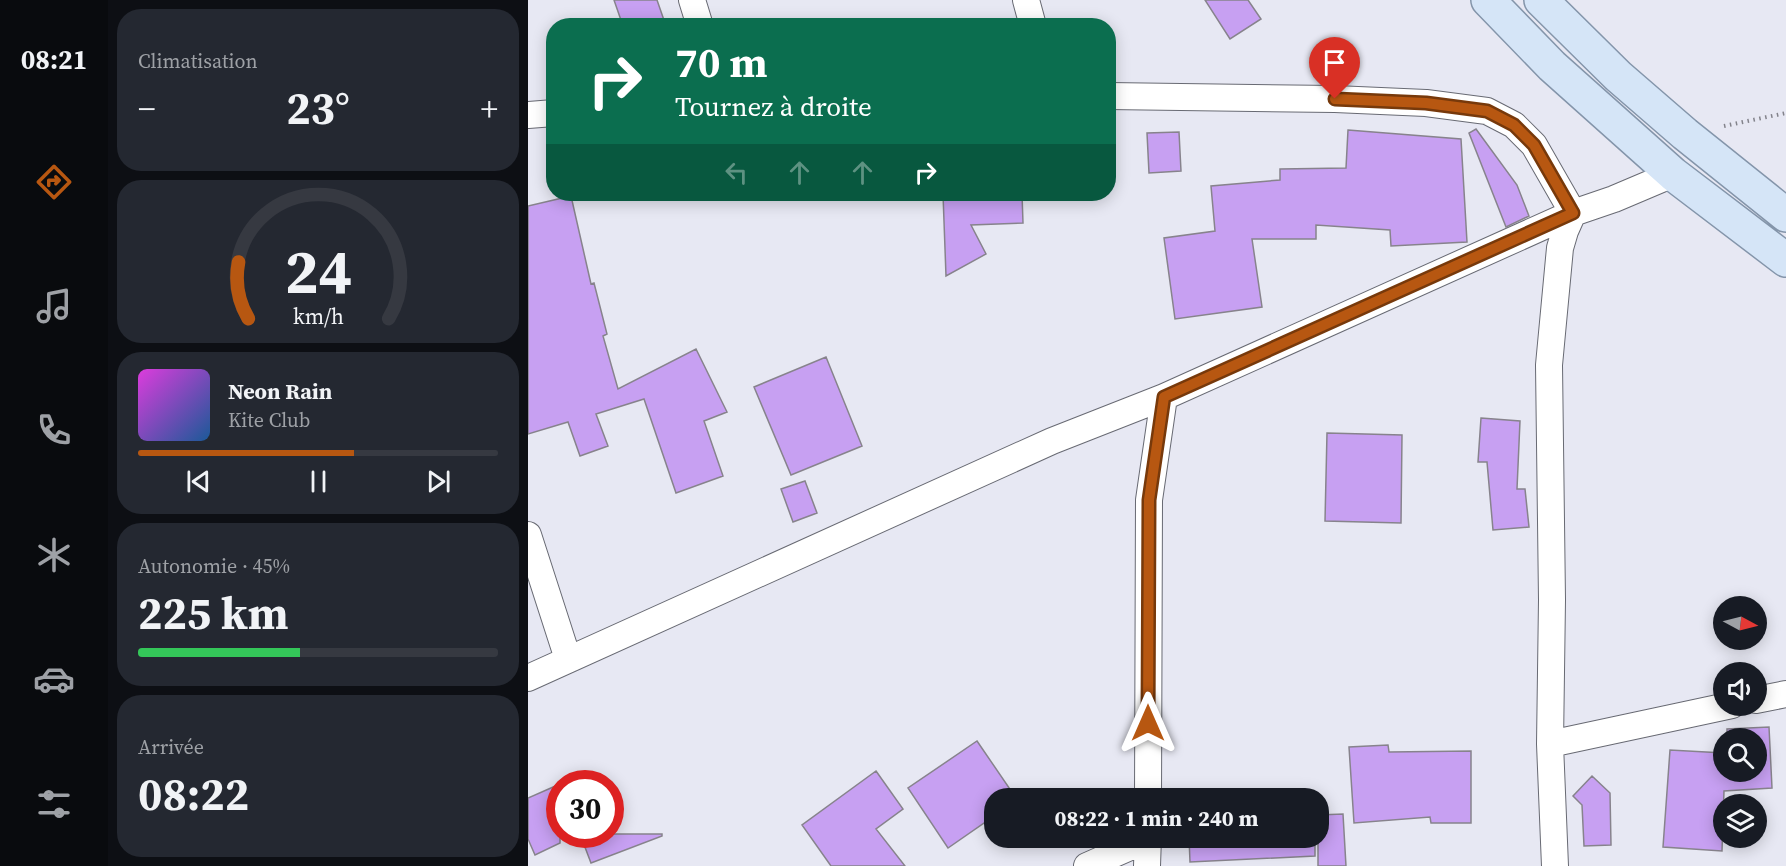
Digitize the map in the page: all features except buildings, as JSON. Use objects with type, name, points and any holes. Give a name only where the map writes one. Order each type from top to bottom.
[{"type":"main road","points":[[1488,0],[1552,66],[1673,174],[1786,260]]},
{"type":"main road","points":[[1541,0],[1618,76],[1685,134],[1786,215]]},
{"type":"street","points":[[692,0],[698,18]]},
{"type":"street","points":[[1026,0],[1031,18]]},
{"type":"street","points":[[1116,96],[1335,99],[1426,103],[1487,111],[1514,125],[1534,145],[1573,213]]},
{"type":"street","points":[[528,115],[546,114]]},
{"type":"street","points":[[528,678],[1052,441],[1164,397],[1573,213],[1614,199],[1673,174]]},
{"type":"street","points":[[1555,866],[1550,744],[1552,600],[1549,365],[1560,248],[1573,213]]},
{"type":"street","points":[[1148,788],[1149,500],[1164,397]]},
{"type":"street","points":[[528,535],[568,659]]},
{"type":"street","points":[[1767,698],[1786,694]]},
{"type":"street","points":[[1550,744],[1713,709]]},
{"type":"street","points":[[1087,866],[1126,848]]},
{"type":"street","points":[[1148,848],[1148,866]]},
{"type":"path","points":[[1685,134],[1786,113]]},
{"type":"route","points":[[1148,723],[1149,500],[1164,397],[1573,213],[1534,145],[1514,125],[1487,111],[1426,103],[1335,99]]}]
